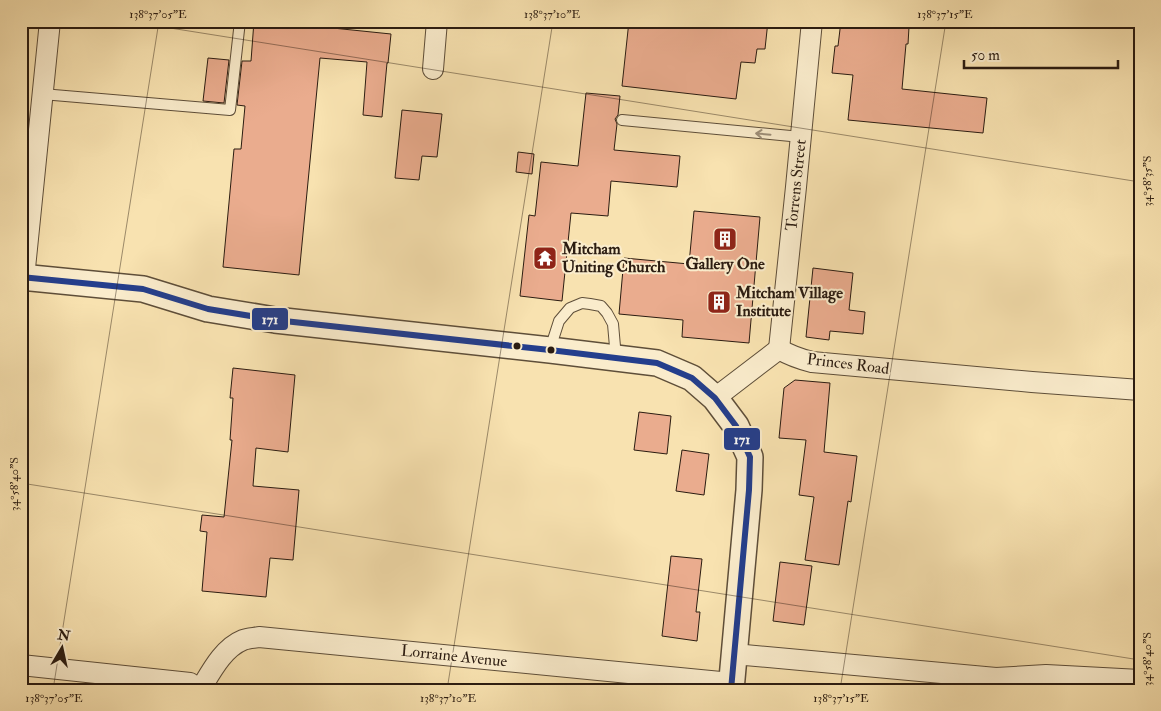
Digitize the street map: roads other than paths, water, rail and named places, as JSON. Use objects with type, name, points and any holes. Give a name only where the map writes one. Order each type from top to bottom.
[{"type":"street","points":[[50,21],[23,278],[143,289],[208,309],[275,320],[657,363],[692,378],[715,398],[736,426],[750,457],[749,490],[731,686]]},
{"type":"street","points":[[432,69],[437,21]]},
{"type":"street","name":"Torrens Street","points":[[779,349],[812,21]]},
{"type":"street","points":[[715,398],[779,349]]},
{"type":"street","name":"Princes Road","points":[[779,349],[794,357],[812,362],[1140,390]]},
{"type":"street","name":"Lorraine Avenue","points":[[200,690],[233,645],[245,639],[259,637],[731,686]]},
{"type":"street","points":[[734,654],[996,678],[1046,675],[1140,680]]},
{"type":"street","points":[[21,665],[190,683],[200,690]]},
{"type":"lane","points":[[42,94],[230,110],[240,21]]},
{"type":"lane","points":[[622,120],[801,137]]},
{"type":"lane","points":[[550,350],[559,321],[570,308],[582,303],[601,306],[607,313],[613,324],[616,358]]},
{"type":"place","name":"Gallery One","points":[[725,239]]},
{"type":"place","name":"Mitcham Uniting Church","points":[[545,258]]},
{"type":"place","name":"Mitcham Village Institute","points":[[719,302]]}]
